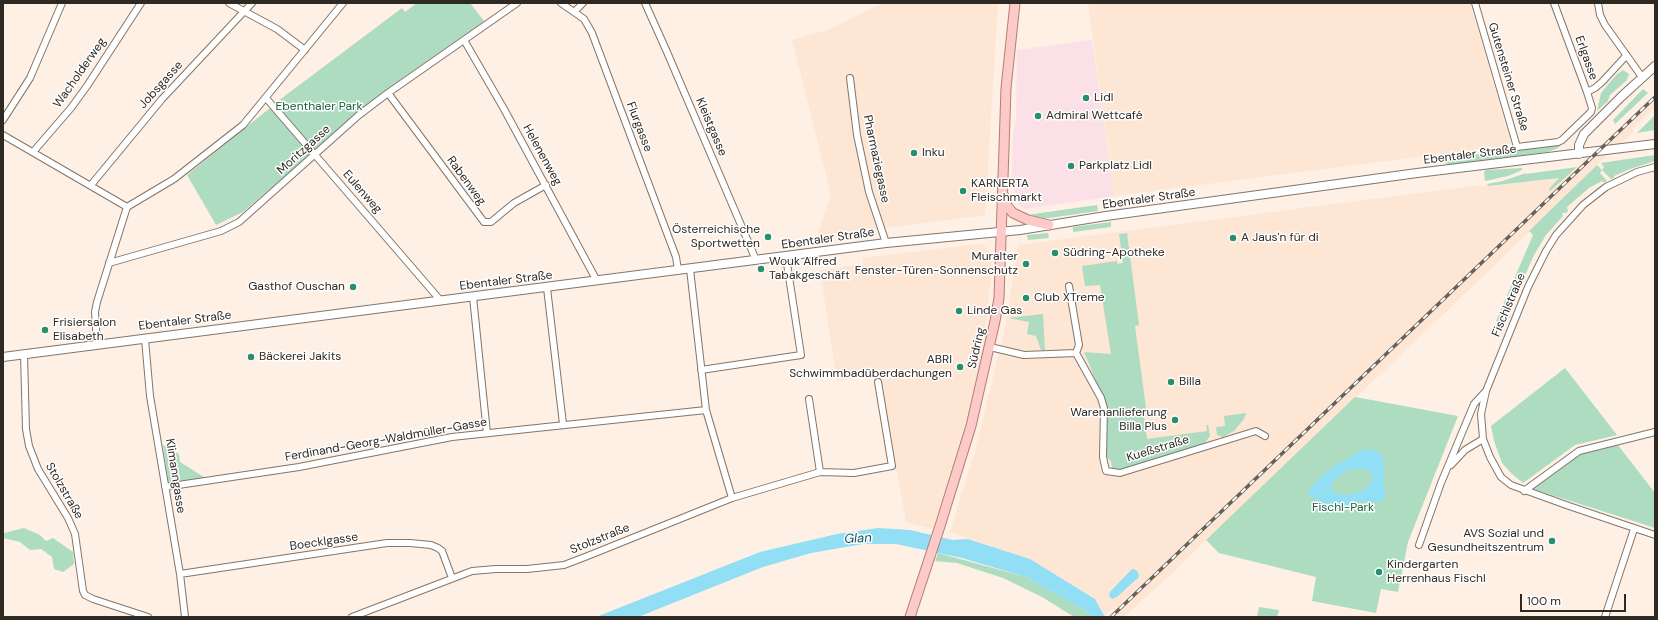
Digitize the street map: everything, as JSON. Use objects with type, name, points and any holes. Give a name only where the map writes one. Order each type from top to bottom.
[{"type":"main road","name":"Südring","points":[[910,617],[971,426],[990,347],[999,298],[1006,88],[1015,3]]},
{"type":"main road","points":[[1579,154],[1579,145],[1584,134],[1655,66]]},
{"type":"main road","name":"Ebentaler Straße","points":[[3,356],[547,288],[886,243],[1049,225],[1417,174],[1655,144]]},
{"type":"main road","points":[[1002,189],[1007,206],[1013,213],[1028,220],[1049,225]]},
{"type":"street","points":[[3,120],[30,78],[62,3]]},
{"type":"street","name":"Wacholderweg","points":[[32,152],[71,108],[87,86],[140,3]]},
{"type":"street","points":[[229,3],[277,29],[305,50]]},
{"type":"street","name":"Jobsgasse","points":[[91,185],[162,99],[252,3]]},
{"type":"street","points":[[97,344],[95,312],[127,207],[196,163],[243,125],[343,3]]},
{"type":"street","name":"Moritzgasse","points":[[109,263],[232,227],[316,155],[359,115],[517,3]]},
{"type":"street","name":"Flurgasse","points":[[562,3],[584,19],[592,33],[676,257],[678,270]]},
{"type":"street","points":[[575,11],[583,3]]},
{"type":"street","name":"Kleistgasse","points":[[645,3],[668,52],[756,260]]},
{"type":"street","name":"Gutensteiner Straße","points":[[1475,3],[1517,147],[1558,142],[1562,140],[1591,112],[1592,108],[1586,92]]},
{"type":"street","name":"Erlgasse","points":[[1554,3],[1586,92],[1596,88],[1626,56]]},
{"type":"street","points":[[1598,3],[1600,15],[1605,25],[1642,77]]},
{"type":"street","name":"Helenenweg","points":[[464,40],[546,185],[597,281]]},
{"type":"street","name":"Pharmaziegasse","points":[[850,78],[857,135],[869,192],[886,243]]},
{"type":"street","name":"Rabenweg","points":[[388,93],[484,222],[491,222],[514,203],[546,185]]},
{"type":"street","name":"Eulenweg","points":[[266,98],[441,301]]},
{"type":"street","points":[[3,134],[127,207]]},
{"type":"street","name":"Fischlstraße","points":[[1655,167],[1637,172],[1606,187],[1583,206],[1556,235],[1528,286],[1486,391],[1481,414],[1483,439],[1490,456],[1501,477],[1512,485],[1524,491],[1655,535]]},
{"type":"street","points":[[701,370],[801,355],[786,257]]},
{"type":"street","points":[[690,269],[706,410],[732,498]]},
{"type":"street","points":[[990,347],[1024,355],[1076,353],[1079,345],[1069,286]]},
{"type":"street","points":[[547,288],[563,424]]},
{"type":"street","points":[[473,297],[487,433]]},
{"type":"street","name":"Klimanngasse","points":[[146,338],[150,396],[180,574],[185,617]]},
{"type":"street","name":"Kueßstraße","points":[[1076,353],[1101,398],[1104,408],[1103,457],[1106,471],[1120,473],[1256,431],[1265,436]]},
{"type":"street","name":"Stolzstraße","points":[[24,354],[26,430],[29,446],[38,469],[68,518],[75,534],[83,592],[93,600],[148,617]]},
{"type":"street","name":"Stolzstraße","points":[[352,617],[452,578],[482,569],[527,569],[564,565],[732,498],[820,472],[854,472],[892,466],[878,382]]},
{"type":"street","points":[[1419,545],[1474,404],[1486,391]]},
{"type":"street","points":[[809,399],[820,472]]},
{"type":"street","name":"Ferdinand-Georg-Waldmüller-Gasse","points":[[165,487],[299,467],[452,437],[706,410]]},
{"type":"street","points":[[1524,491],[1579,451],[1655,432]]},
{"type":"street","points":[[1448,470],[1465,450],[1483,439]]},
{"type":"street","points":[[1605,617],[1634,529]]},
{"type":"street","name":"Boecklgasse","points":[[180,574],[387,543],[410,543],[431,545],[442,551],[452,578]]},
{"type":"shaded area","points":[[883,3],[998,3],[985,215],[817,237],[831,194],[792,40],[828,30]]},
{"type":"shaded area","points":[[1088,3],[1470,3],[1511,145],[1114,196]]},
{"type":"shaded area","points":[[1092,40],[1114,196],[1026,209],[1021,207],[1017,200],[1012,178],[1013,135],[1016,118],[1017,50]]},
{"type":"shaded area","points":[[1655,95],[1655,107],[1632,129],[1634,131],[1632,133],[1588,173],[1578,185],[1178,568],[1124,617],[1120,617],[1113,609],[1104,615],[1095,598],[1030,559],[950,532],[975,451],[1005,328],[1018,245],[1473,186],[1490,186],[1560,178],[1573,171]]},
{"type":"shaded area","points":[[978,244],[987,248],[990,253],[992,263],[984,348],[964,427],[933,529],[906,522],[881,383],[887,378],[886,372],[837,381],[820,270],[863,264],[863,258]]},
{"type":"green space","name":"Ebenthaler Park","points":[[417,3],[470,3],[484,21],[384,91],[355,114],[315,151],[274,104],[402,8],[405,12]]},
{"type":"green space","points":[[1623,70],[1629,74],[1627,80],[1610,95],[1608,101],[1597,111],[1601,93],[1616,75]]},
{"type":"green space","points":[[1643,89],[1648,93],[1615,124],[1613,120]]},
{"type":"green space","points":[[270,108],[311,154],[243,212],[216,225],[187,175]]},
{"type":"green space","points":[[1655,115],[1655,130],[1637,133]]},
{"type":"green space","points":[[1561,143],[1563,144],[1556,149],[1547,152],[1452,165],[1446,164],[1442,159]]},
{"type":"green space","points":[[1655,155],[1655,161],[1630,169],[1614,176],[1614,178],[1611,179],[1602,170],[1604,167],[1601,163]]},
{"type":"green space","points":[[1597,165],[1602,170],[1600,173],[1607,181],[1605,183],[1602,181],[1589,188],[1567,207],[1568,211],[1566,213],[1562,213],[1563,216],[1546,235],[1534,255],[1504,323],[1496,321],[1533,235],[1529,231]]},
{"type":"green space","points":[[1577,167],[1550,191],[1549,189],[1559,178],[1488,186],[1487,184],[1503,181],[1526,173]]},
{"type":"green space","points":[[1522,168],[1522,170],[1508,176],[1485,181],[1484,172],[1486,170]]},
{"type":"green space","points":[[1097,205],[1098,211],[1035,220],[1027,215]]},
{"type":"green space","points":[[1111,222],[1111,227],[1073,232],[1073,227]]},
{"type":"green space","points":[[1048,233],[1049,238],[1028,240],[1027,235]]},
{"type":"green space","points":[[1127,233],[1139,325],[1135,326],[1147,415],[1144,416],[1147,439],[1207,431],[1206,425],[1208,425],[1210,436],[1204,444],[1119,470],[1112,468],[1111,461],[1106,457],[1107,408],[1084,352],[1111,354],[1100,285],[1085,286],[1082,266],[1117,261],[1117,264],[1123,263],[1119,234]]},
{"type":"green space","points":[[1043,314],[1045,350],[1041,350],[1036,336],[1027,334],[1029,322],[1008,318]]},
{"type":"green space","points":[[1565,368],[1617,435],[1575,445],[1523,483],[1502,463],[1494,441],[1491,426]]},
{"type":"green space","name":"Fischl-Park","points":[[1355,397],[1458,416],[1408,542],[1398,592],[1381,589],[1376,613],[1312,601],[1316,577],[1219,553],[1206,540]]},
{"type":"green space","points":[[1246,413],[1244,419],[1234,431],[1223,437],[1217,435],[1216,427],[1225,426],[1224,416]]},
{"type":"green space","points":[[163,445],[179,454],[180,462],[207,479],[169,485]]},
{"type":"green space","points":[[1618,445],[1655,493],[1655,528],[1533,489],[1580,453]]},
{"type":"green space","points":[[24,528],[40,535],[46,541],[53,538],[73,552],[74,564],[63,572],[54,569],[52,557],[41,549],[30,550],[20,542],[3,538],[4,533]]},
{"type":"green space","points":[[938,553],[1026,577],[1085,610],[1093,617],[1074,617],[1042,597],[1003,578],[957,563],[935,561]]},
{"type":"green space","points":[[1259,607],[1279,610],[1277,617],[1257,617]]},
{"type":"water","points":[[1370,449],[1378,451],[1382,456],[1384,461],[1384,489],[1386,495],[1383,500],[1379,502],[1358,502],[1340,506],[1321,503],[1316,498],[1310,497],[1308,493],[1312,486],[1330,469],[1360,451]],"holes":[[[1348,470],[1367,470],[1373,475],[1371,483],[1366,489],[1349,495],[1334,493],[1331,485],[1337,477]]]},
{"type":"water","name":"Glan","points":[[878,528],[910,530],[953,540],[968,539],[1030,559],[1095,599],[1105,617],[1093,617],[1085,610],[1026,577],[962,558],[896,544],[863,544],[811,553],[763,567],[638,617],[596,617],[760,552],[837,534]]},
{"type":"water","points":[[1132,569],[1138,572],[1139,577],[1117,597],[1112,599],[1109,596],[1110,592]]},
{"type":"railway","points":[[1111,617],[1655,97]]},
{"type":"place","name":"Lidl","points":[[1086,98]]},
{"type":"place","name":"Admiral Wettcafé","points":[[1038,116]]},
{"type":"place","name":"Inku","points":[[914,153]]},
{"type":"place","name":"Parkplatz Lidl","points":[[1071,166]]},
{"type":"place","name":"KARNERTA Fleischmarkt","points":[[963,191]]},
{"type":"place","name":"Österreichische Sportwetten","points":[[768,237]]},
{"type":"place","name":"A Jaus'n für di","points":[[1233,238]]},
{"type":"place","name":"Südring-Apotheke","points":[[1055,253]]},
{"type":"place","name":"Muralter Fenster-Türen-Sonnenschutz","points":[[1026,264]]},
{"type":"place","name":"Wouk Alfred Tabakgeschäft","points":[[761,269]]},
{"type":"place","name":"Gasthof Ouschan","points":[[353,287]]},
{"type":"place","name":"Club XTreme","points":[[1026,298]]},
{"type":"place","name":"Linde Gas","points":[[959,311]]},
{"type":"place","name":"Frisiersalon Elisabeth","points":[[45,330]]},
{"type":"place","name":"Bäckerei Jakits","points":[[251,357]]},
{"type":"place","name":"ABRI Schwimmbadüberdachungen","points":[[960,367]]},
{"type":"place","name":"Billa","points":[[1171,382]]},
{"type":"place","name":"Warenanlieferung Billa Plus","points":[[1175,420]]},
{"type":"place","name":"AVS Sozial und Gesundheitszentrum","points":[[1552,541]]},
{"type":"place","name":"Kindergarten Herrenhaus Fischl","points":[[1379,572]]}]
